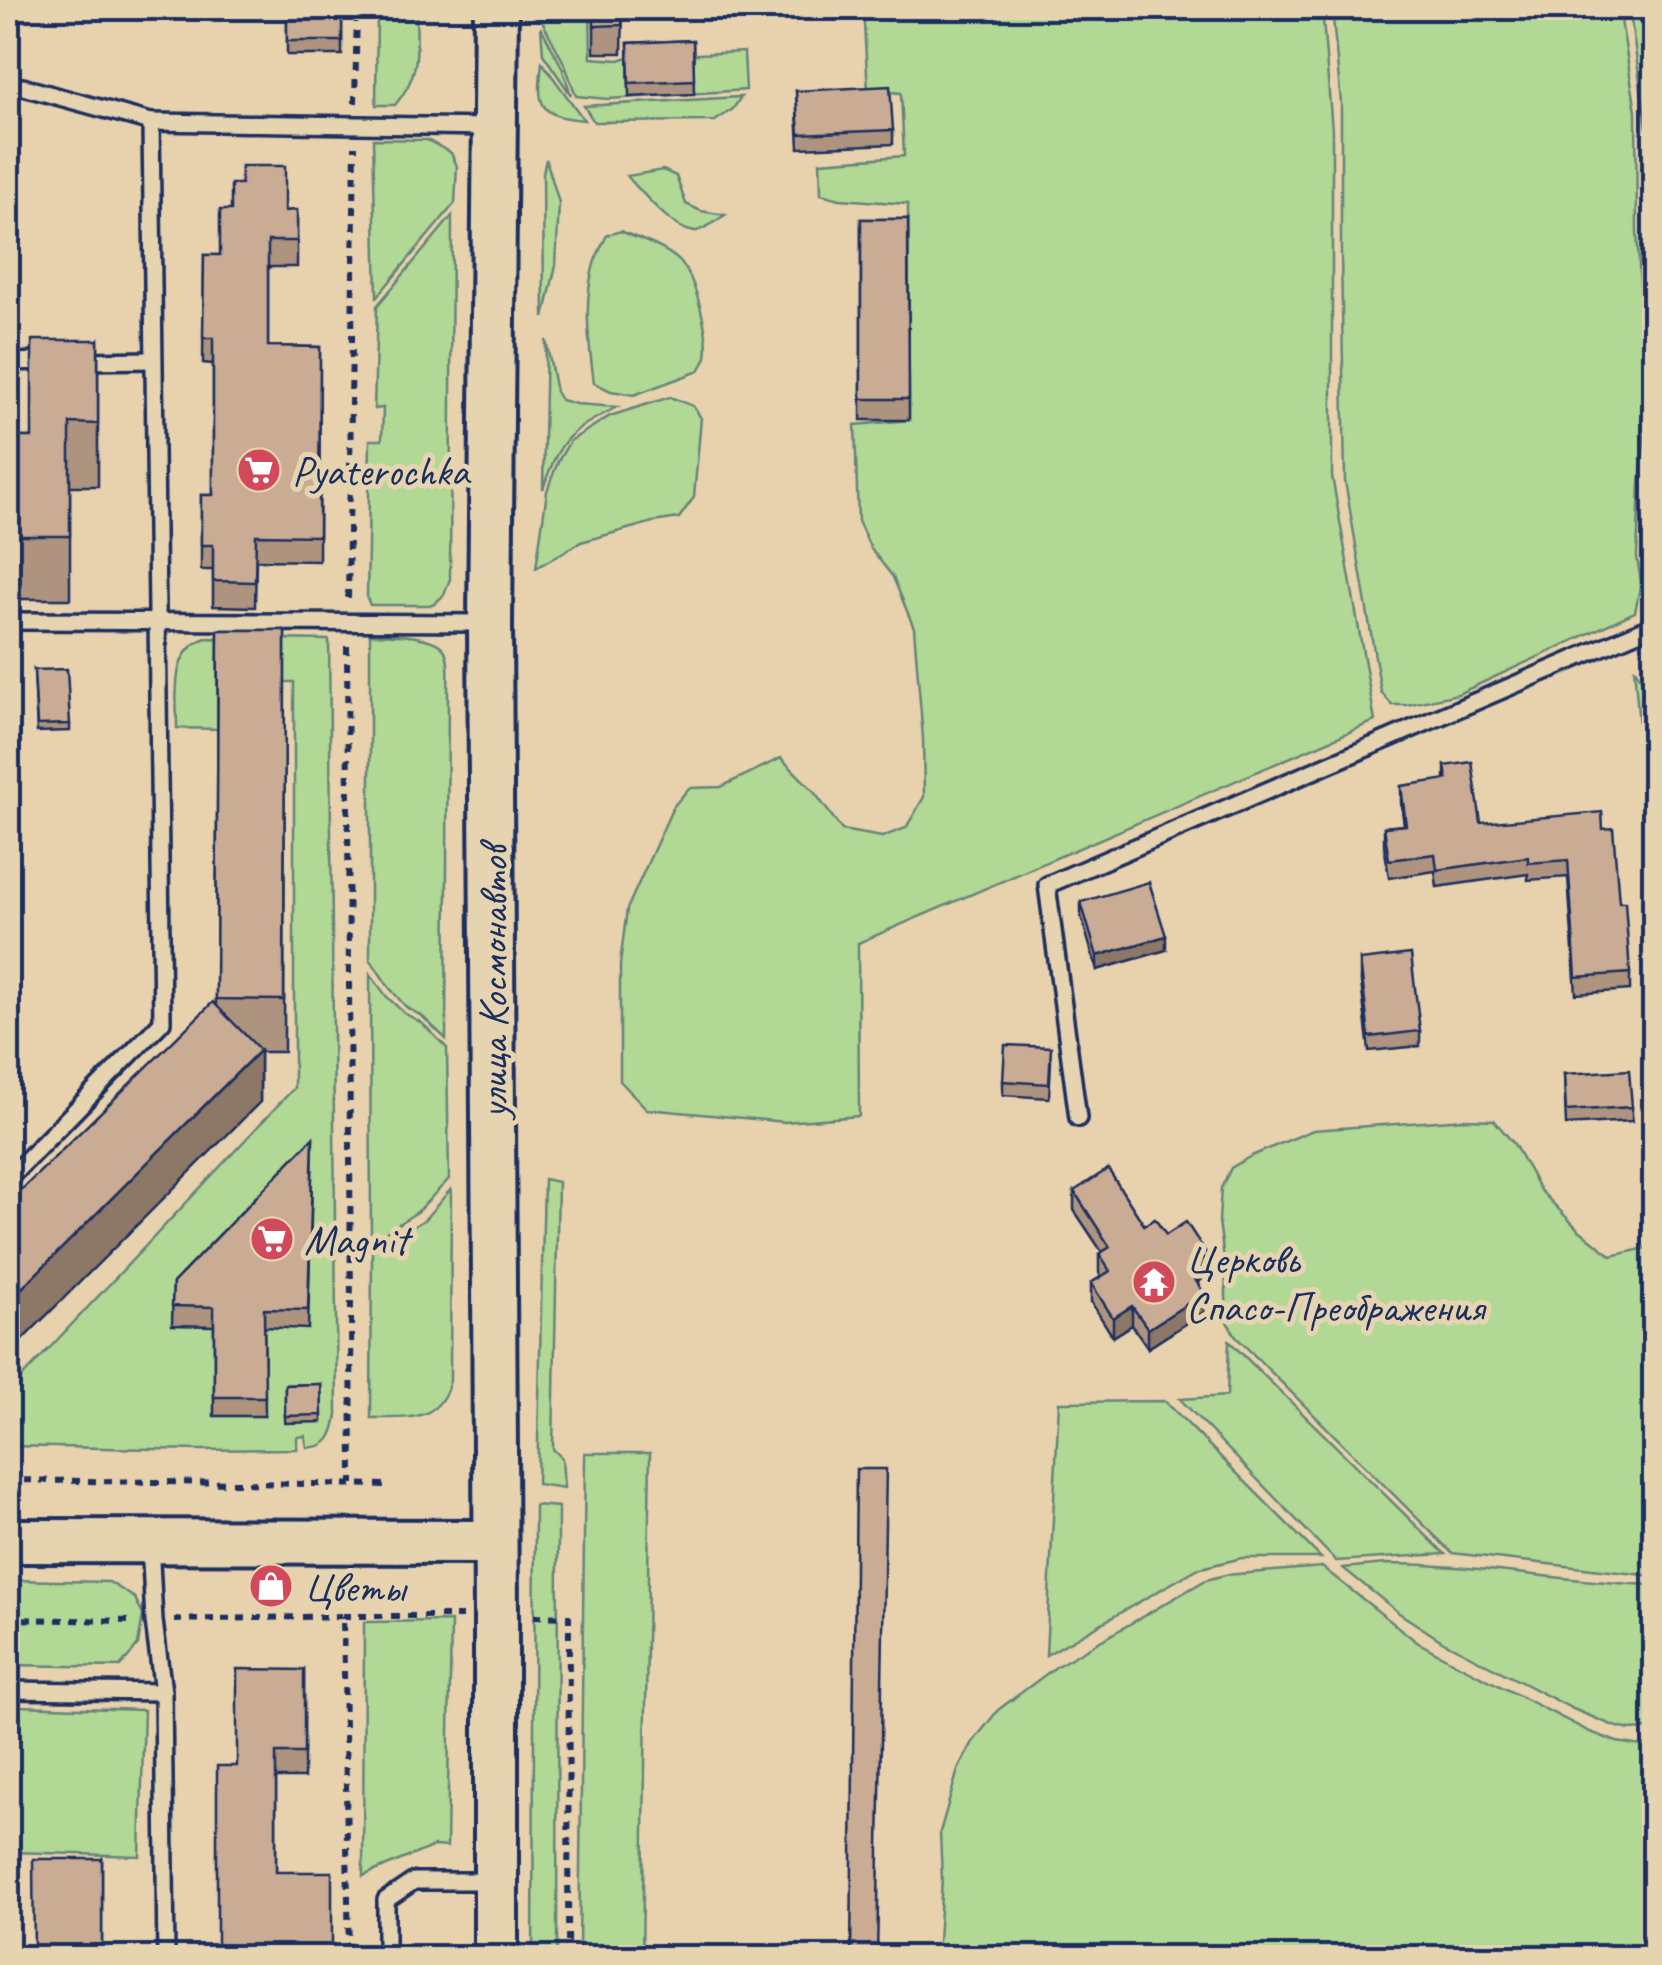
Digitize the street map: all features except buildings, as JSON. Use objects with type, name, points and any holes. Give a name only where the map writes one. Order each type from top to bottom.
[{"type":"main road","name":"улица Космонавтов","points":[[496,8],[490,623],[496,1958]]},
{"type":"main road","points":[[8,1541],[495,1542]]},
{"type":"lane","points":[[8,87],[23,87],[151,122],[494,127]]},
{"type":"lane","points":[[8,1180],[162,1022],[151,122]]},
{"type":"lane","points":[[8,362],[153,360]]},
{"type":"lane","points":[[8,622],[490,623]]},
{"type":"lane","points":[[1078,1118],[1047,884],[1654,625]]},
{"type":"lane","points":[[150,1541],[154,1621],[164,1692],[166,1958]]},
{"type":"lane","points":[[8,1690],[164,1692]]},
{"type":"lane","points":[[386,1958],[386,1900],[414,1880],[496,1881]]},
{"type":"path","points":[[352,1484],[347,622],[357,8]]},
{"type":"path","points":[[8,1480],[390,1485]]},
{"type":"path","points":[[343,1616],[349,1958]]},
{"type":"path","points":[[8,1619],[568,1617],[568,1958]]},
{"type":"green space","points":[[377,8],[416,8],[414,70],[395,105],[376,105]]},
{"type":"green space","points":[[542,8],[590,8],[591,58],[619,60],[744,52],[746,90],[608,99],[576,96],[542,21]]},
{"type":"green space","points":[[863,8],[1322,8],[1332,130],[1332,476],[1375,721],[858,943],[859,1116],[785,1122],[647,1109],[620,1081],[620,964],[627,909],[673,807],[689,788],[721,787],[781,758],[812,789],[842,830],[882,837],[906,828],[924,797],[914,628],[893,577],[871,549],[858,521],[855,425],[909,420],[908,204],[821,194],[820,162],[904,156],[901,93],[868,90]]},
{"type":"green space","points":[[1332,8],[1619,8],[1636,111],[1637,231],[1643,333],[1650,377],[1640,484],[1637,557],[1641,582],[1635,612],[1458,694],[1407,705],[1392,705],[1381,692],[1345,481],[1341,103]]},
{"type":"green space","points":[[1629,8],[1654,8],[1654,302],[1650,149]]},
{"type":"green space","points":[[541,27],[562,67],[571,95],[543,54]]},
{"type":"green space","points":[[542,62],[584,120],[557,115],[544,106],[540,89]]},
{"type":"green space","points":[[741,97],[733,109],[715,121],[594,122],[584,106]]},
{"type":"green space","points":[[373,139],[427,140],[451,153],[457,166],[455,203],[377,297]]},
{"type":"green space","points":[[546,159],[559,203],[556,265],[544,318],[543,173]]},
{"type":"green space","points":[[663,170],[676,176],[686,204],[725,215],[703,229],[688,230],[659,210],[627,176]]},
{"type":"green space","points":[[452,216],[450,579],[444,595],[433,605],[370,605],[370,440],[382,440],[383,408],[374,409],[377,306]]},
{"type":"green space","points":[[621,231],[662,249],[683,265],[697,296],[706,336],[706,357],[699,371],[634,395],[594,383],[589,338],[589,293],[594,264],[607,235]]},
{"type":"green space","points":[[546,340],[561,400],[617,407],[568,438],[555,457],[543,489]]},
{"type":"green space","points":[[670,397],[693,406],[701,418],[694,497],[679,518],[581,542],[536,568],[547,491],[570,441],[610,416]]},
{"type":"green space","points":[[1654,459],[1654,585],[1647,530]]},
{"type":"green space","points":[[370,634],[424,638],[441,646],[447,657],[446,1039],[406,1007],[370,959]]},
{"type":"green space","points":[[206,638],[329,640],[336,1422],[321,1446],[307,1447],[305,1436],[297,1437],[297,1449],[8,1446],[8,1389],[294,1088],[294,682],[219,682],[218,729],[177,728],[176,688],[181,663],[194,644]]},
{"type":"green space","points":[[1634,667],[1654,702],[1654,898]]},
{"type":"green space","points":[[370,974],[387,997],[447,1048],[449,1179],[417,1212],[371,1242]]},
{"type":"green space","points":[[1494,1120],[1514,1144],[1540,1190],[1578,1229],[1612,1256],[1654,1246],[1654,1576],[1452,1553],[1237,1338],[1227,1322],[1219,1221],[1221,1188],[1231,1168],[1313,1130]]},
{"type":"green space","points":[[544,1179],[558,1182],[553,1449],[562,1458],[564,1488],[537,1484]]},
{"type":"green space","points":[[451,1189],[450,1381],[438,1405],[429,1411],[409,1417],[371,1418],[372,1251],[424,1220]]},
{"type":"green space","points":[[1229,1341],[1445,1554],[1336,1561],[1180,1399],[1227,1396]]},
{"type":"green space","points":[[1165,1401],[1321,1558],[1242,1558],[1197,1569],[1046,1655],[1059,1402]]},
{"type":"green space","points":[[585,1453],[650,1453],[642,1957],[585,1957],[579,1950]]},
{"type":"green space","points":[[535,1505],[558,1507],[557,1957],[533,1957]]},
{"type":"green space","points":[[1386,1564],[1654,1585],[1654,1724],[1647,1729],[1630,1730],[1573,1709],[1442,1641],[1343,1568]]},
{"type":"green space","points":[[1322,1567],[1417,1642],[1459,1665],[1590,1732],[1617,1742],[1642,1746],[1654,1743],[1654,1957],[937,1957],[942,1879],[940,1832],[958,1770],[973,1742],[998,1710],[1057,1666],[1206,1580]]},
{"type":"green space","points":[[8,1580],[109,1582],[135,1598],[143,1615],[138,1645],[120,1667],[8,1665]]},
{"type":"green space","points":[[451,1621],[447,1847],[434,1846],[363,1876],[364,1622]]},
{"type":"green space","points":[[17,1706],[144,1710],[140,1856],[13,1852]]},
{"type":"place","name":"Pyaterochka","points":[[259,470]]},
{"type":"place","name":"Magnit","points":[[272,1239]]},
{"type":"place","name":"Церковь Спасо-Преображения","points":[[1154,1282]]},
{"type":"place","name":"Цветы","points":[[271,1586]]}]
